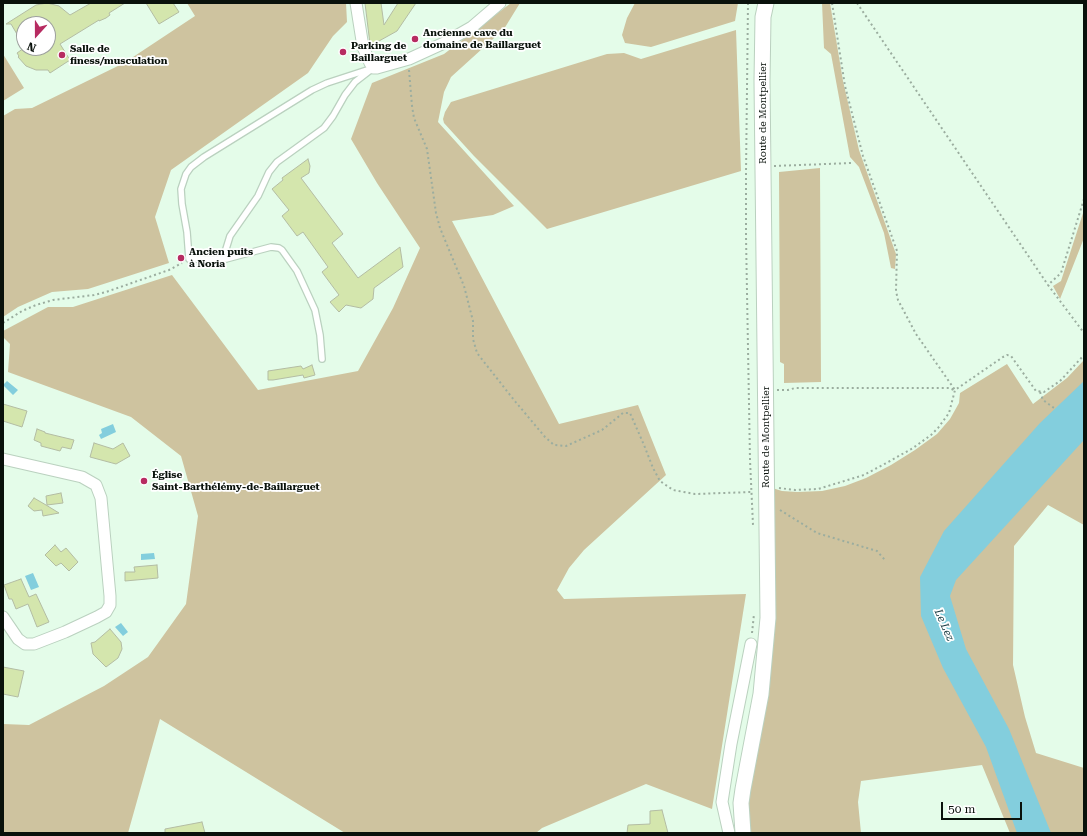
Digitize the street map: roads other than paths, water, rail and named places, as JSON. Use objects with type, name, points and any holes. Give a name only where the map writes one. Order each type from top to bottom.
[{"type":"main road","name":"Route de Montpellier","points":[[743,833],[743,790],[761,694],[768,618],[762,81],[763,17],[766,3]]},
{"type":"main road","name":"Route de Montpellier","points":[[763,39],[776,3]]},
{"type":"street","points":[[356,3],[363,47],[374,68],[380,68],[437,47],[466,31],[500,3]]},
{"type":"street","points":[[3,459],[87,478],[96,485],[101,498],[110,605],[106,612],[97,617],[34,644],[25,644],[18,639],[3,616]]},
{"type":"street","points":[[729,833],[722,802],[731,744],[751,644]]},
{"type":"lane","points":[[226,259],[226,249],[230,236],[258,196],[269,172],[277,162],[324,128],[355,82],[374,68]]},
{"type":"lane","points":[[322,359],[320,335],[315,310],[297,271],[282,250],[271,247],[226,259],[190,260],[181,189],[186,174],[204,156],[312,90],[327,83],[374,68]]},
{"type":"water","points":[[7,381],[18,390],[13,395],[3,385]]},
{"type":"water","name":"Le Lez","points":[[1084,381],[1084,440],[956,580],[950,596],[966,649],[1009,729],[1051,833],[1017,833],[986,747],[943,668],[921,616],[920,577],[944,531],[1040,423]]},
{"type":"water","points":[[113,424],[116,432],[101,439],[99,435],[102,433],[101,429]]},
{"type":"water","points":[[154,553],[155,559],[141,560],[141,554]]},
{"type":"water","points":[[33,573],[39,587],[31,590],[25,576]]},
{"type":"water","points":[[121,623],[128,632],[123,636],[115,627]]},
{"type":"place","name":"Ancienne cave du domaine de Baillarguet","points":[[415,39]]},
{"type":"place","name":"Parking de Baillarguet","points":[[343,52]]},
{"type":"place","name":"Salle de finess/musculation","points":[[62,55]]},
{"type":"place","name":"Ancien puits à Noria","points":[[181,258]]},
{"type":"place","name":"Église Saint-Barthélémy-de-Baillarguet","points":[[144,481]]}]
